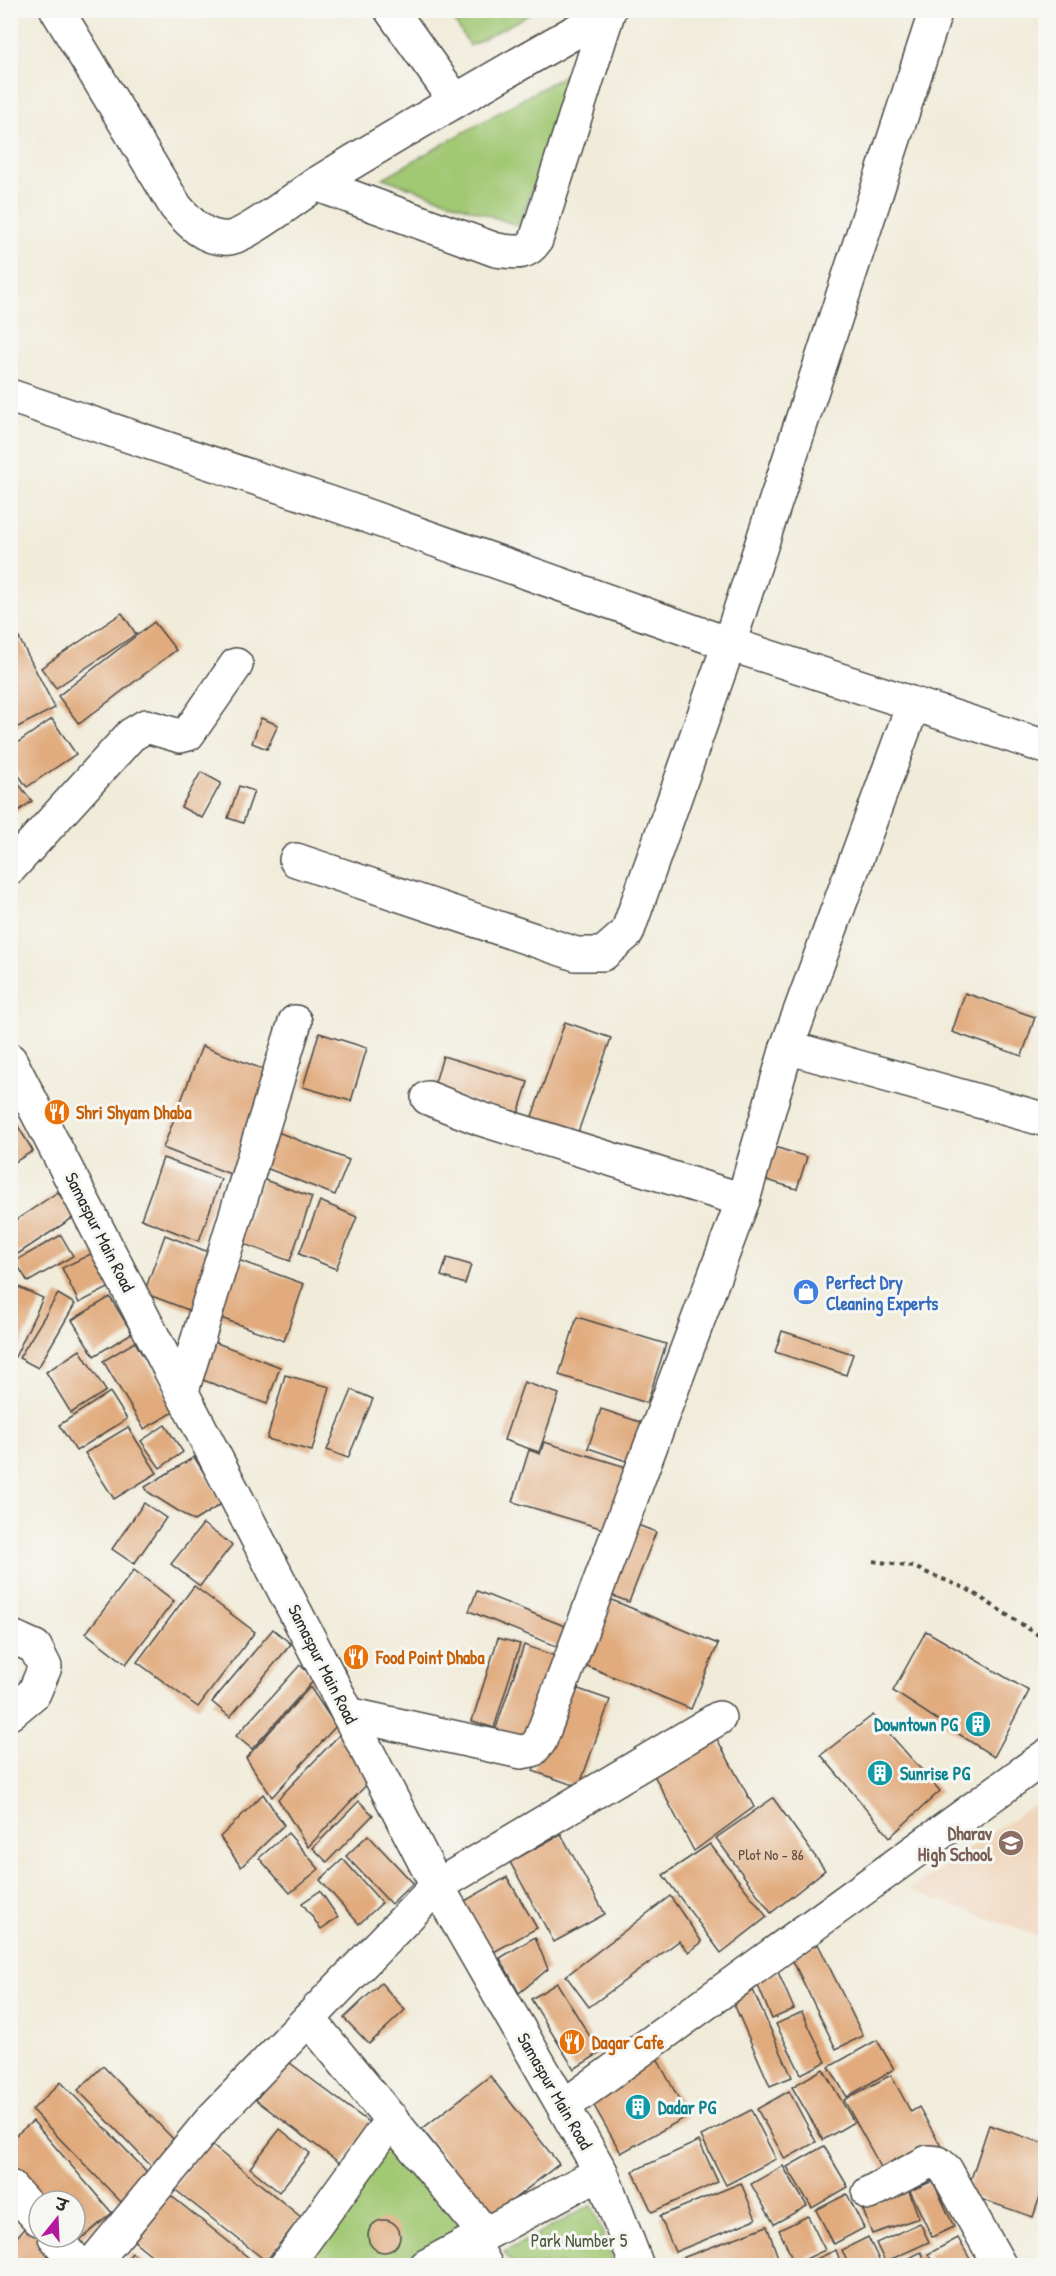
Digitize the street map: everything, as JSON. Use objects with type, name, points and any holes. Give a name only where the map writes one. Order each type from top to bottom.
[{"type":"street","points":[[57,10],[176,207],[191,225],[210,236],[230,238],[252,227],[316,184],[455,100],[594,21],[604,10]]},
{"type":"street","points":[[391,10],[455,100]]},
{"type":"street","points":[[316,184],[496,250],[522,252],[530,248],[536,240],[609,10]]},
{"type":"street","points":[[296,860],[576,954],[603,954],[627,933],[729,644],[936,10]]},
{"type":"street","points":[[10,396],[342,507],[729,644],[1046,747]]},
{"type":"street","points":[[10,868],[131,735],[146,726],[180,736],[188,734],[236,665]]},
{"type":"street","points":[[348,1714],[521,1752],[532,1750],[540,1741],[742,1200],[787,1047],[913,705]]},
{"type":"street","points":[[182,1391],[295,1022]]},
{"type":"street","points":[[787,1047],[1043,1112]]},
{"type":"street","name":"Samaspur Main Road","points":[[10,1060],[437,1886],[602,2172],[637,2265]]},
{"type":"street","points":[[428,1098],[491,1123],[742,1200]]},
{"type":"street","points":[[10,1636],[35,1647],[45,1667],[34,1693],[10,1713]]},
{"type":"street","points":[[91,2265],[212,2119],[437,1886],[719,1718]]},
{"type":"street","points":[[564,2106],[1046,1756]]},
{"type":"street","points":[[309,2019],[392,2119],[481,2247]]},
{"type":"street","points":[[286,2265],[392,2119]]},
{"type":"street","points":[[868,2193],[928,2162],[938,2163],[946,2170],[1000,2265]]},
{"type":"street","points":[[426,2265],[481,2247],[602,2172]]},
{"type":"street","points":[[10,2187],[27,2206]]},
{"type":"street","points":[[66,2249],[80,2265]]},
{"type":"path","points":[[873,1561],[913,1567],[967,1589],[1046,1640]]},
{"type":"shaded area","name":"Dharav High School","points":[[1045,1797],[1045,1939],[909,1890]]},
{"type":"green space","points":[[448,11],[536,11],[470,46]]},
{"type":"green space","points":[[574,70],[519,226],[383,178]]},
{"type":"green space","points":[[392,2134],[475,2231],[405,2265],[296,2266]]},
{"type":"green space","name":"Park Number 5","points":[[592,2205],[615,2265],[513,2265],[504,2252]]},
{"type":"building","points":[[122,613],[136,634],[56,688],[41,668]]},
{"type":"building","points":[[154,622],[176,650],[79,724],[58,696]]},
{"type":"building","points":[[18,636],[55,708],[10,731],[10,639]]},
{"type":"building","points":[[261,718],[278,725],[267,749],[252,743]]},
{"type":"building","points":[[52,719],[76,754],[27,787],[10,763],[10,748]]},
{"type":"building","points":[[201,772],[221,783],[202,818],[181,807]]},
{"type":"building","points":[[10,773],[32,801],[10,817]]},
{"type":"building","points":[[239,786],[254,791],[243,823],[228,818]]},
{"type":"building","points":[[965,993],[1035,1017],[1022,1056],[952,1032]]},
{"type":"building","points":[[565,1022],[611,1038],[576,1138],[530,1122]]},
{"type":"building","points":[[319,1033],[367,1048],[351,1101],[303,1087]]},
{"type":"building","points":[[202,1046],[278,1075],[238,1177],[163,1148]]},
{"type":"building","points":[[443,1056],[528,1082],[518,1114],[433,1089]]},
{"type":"building","points":[[10,1113],[33,1151],[10,1165]]},
{"type":"building","points":[[275,1131],[349,1160],[335,1195],[261,1166]]},
{"type":"building","points":[[765,1144],[807,1157],[797,1189],[756,1177]]},
{"type":"building","points":[[163,1158],[221,1179],[199,1241],[141,1219]]},
{"type":"building","points":[[262,1179],[312,1197],[290,1261],[239,1242]]},
{"type":"building","points":[[58,1192],[74,1217],[10,1259],[10,1224]]},
{"type":"building","points":[[320,1201],[357,1217],[336,1269],[299,1254]]},
{"type":"building","points":[[61,1235],[73,1256],[28,1282],[15,1261]]},
{"type":"building","points":[[165,1235],[221,1257],[199,1314],[144,1293]]},
{"type":"building","points":[[99,1250],[116,1284],[79,1303],[62,1268]]},
{"type":"building","points":[[447,1258],[471,1265],[465,1284],[441,1276]]},
{"type":"building","points":[[238,1260],[304,1284],[284,1341],[218,1317]]},
{"type":"building","points":[[10,1283],[43,1298],[15,1357],[10,1355]]},
{"type":"building","points":[[58,1294],[75,1304],[38,1368],[19,1358]]},
{"type":"building","points":[[110,1297],[132,1333],[94,1356],[72,1320]]},
{"type":"building","points":[[577,1317],[666,1344],[647,1403],[559,1375]]},
{"type":"building","points":[[782,1331],[853,1354],[846,1375],[775,1352]]},
{"type":"building","points":[[209,1340],[280,1367],[267,1404],[195,1377]]},
{"type":"building","points":[[135,1342],[176,1411],[144,1429],[103,1361]]},
{"type":"building","points":[[80,1350],[106,1391],[71,1413],[46,1372]]},
{"type":"building","points":[[285,1375],[330,1387],[312,1451],[267,1439]]},
{"type":"building","points":[[524,1382],[559,1394],[539,1452],[504,1440]]},
{"type":"building","points":[[352,1390],[373,1399],[348,1458],[327,1450]]},
{"type":"building","points":[[110,1392],[127,1419],[76,1451],[59,1425]]},
{"type":"building","points":[[601,1409],[655,1427],[641,1466],[588,1448]]},
{"type":"building","points":[[165,1425],[183,1452],[160,1468],[141,1441]]},
{"type":"building","points":[[128,1427],[157,1473],[114,1499],[85,1453]]},
{"type":"building","points":[[544,1442],[626,1467],[607,1530],[513,1502],[529,1450],[540,1454]]},
{"type":"building","points":[[194,1457],[223,1503],[194,1521],[148,1492],[145,1487]]},
{"type":"building","points":[[144,1503],[166,1518],[134,1564],[112,1549]]},
{"type":"building","points":[[627,1521],[656,1532],[629,1602],[600,1591]]},
{"type":"building","points":[[203,1524],[232,1545],[200,1586],[171,1564]]},
{"type":"building","points":[[134,1570],[174,1601],[126,1664],[86,1633]]},
{"type":"building","points":[[194,1586],[255,1632],[198,1707],[137,1662]]},
{"type":"building","points":[[477,1591],[567,1627],[558,1647],[469,1611]]},
{"type":"building","points":[[607,1598],[718,1644],[691,1709],[580,1663]]},
{"type":"building","points":[[273,1629],[291,1644],[230,1717],[212,1702]]},
{"type":"building","name":"Downtown PG","points":[[926,1631],[1029,1691],[994,1757],[893,1691]]},
{"type":"building","points":[[498,1638],[520,1644],[494,1728],[472,1721]]},
{"type":"building","points":[[524,1645],[561,1658],[531,1750],[493,1737]]},
{"type":"building","points":[[300,1665],[315,1679],[252,1749],[236,1736]]},
{"type":"building","points":[[564,1684],[610,1700],[579,1787],[533,1771]]},
{"type":"building","points":[[310,1687],[336,1726],[272,1797],[246,1758]]},
{"type":"building","name":"Sunrise PG","points":[[873,1715],[940,1791],[890,1837],[821,1755]]},
{"type":"building","points":[[342,1732],[371,1780],[308,1847],[278,1799]]},
{"type":"building","points":[[717,1739],[754,1807],[694,1851],[654,1775]]},
{"type":"building","points":[[263,1794],[284,1825],[241,1867],[220,1837]]},
{"type":"building","points":[[773,1798],[825,1870],[771,1913],[716,1838]]},
{"type":"building","points":[[359,1801],[373,1815],[327,1862],[313,1848]]},
{"type":"building","points":[[288,1833],[319,1869],[290,1893],[259,1858]]},
{"type":"building","points":[[561,1834],[605,1914],[554,1942],[510,1862]]},
{"type":"building","points":[[368,1835],[413,1883],[391,1904],[346,1856]]},
{"type":"building","points":[[710,1844],[767,1917],[721,1953],[663,1875]]},
{"type":"building","points":[[343,1859],[382,1903],[359,1924],[320,1880]]},
{"type":"building","points":[[507,1877],[537,1928],[492,1953],[463,1902]]},
{"type":"building","points":[[320,1891],[338,1917],[321,1929],[302,1903]]},
{"type":"building","points":[[670,1896],[702,1942],[689,1952],[679,1941],[589,2007],[566,1976]]},
{"type":"building","points":[[535,1937],[548,1969],[519,1993],[500,1958]]},
{"type":"building","points":[[818,1944],[863,2036],[836,2049],[791,1957]]},
{"type":"building","points":[[778,1972],[794,2009],[772,2019],[756,1981]]},
{"type":"building","points":[[381,1983],[405,2010],[369,2044],[344,2018]]},
{"type":"building","points":[[557,1983],[600,2053],[574,2069],[531,1999]]},
{"type":"building","points":[[751,1986],[792,2077],[770,2086],[730,1995]]},
{"type":"building","points":[[802,2012],[826,2062],[801,2074],[776,2024]]},
{"type":"building","points":[[877,2040],[894,2069],[847,2097],[829,2067]]},
{"type":"building","name":"Dadar PG","points":[[654,2053],[688,2116],[621,2153],[589,2097]]},
{"type":"building","points":[[286,2060],[371,2124],[341,2164],[256,2100]]},
{"type":"building","points":[[103,2066],[176,2142],[151,2166],[78,2090]]},
{"type":"building","points":[[823,2069],[854,2122],[823,2140],[792,2087]]},
{"type":"building","points":[[891,2075],[911,2112],[919,2107],[943,2150],[888,2180],[844,2100]]},
{"type":"building","points":[[490,2076],[559,2164],[491,2217],[422,2129]]},
{"type":"building","points":[[61,2082],[150,2175],[121,2202],[32,2110]]},
{"type":"building","points":[[789,2091],[816,2142],[785,2159],[757,2109]]},
{"type":"building","points":[[751,2110],[776,2159],[726,2185],[701,2136]]},
{"type":"building","points":[[33,2121],[112,2213],[87,2234],[87,2189],[28,2189],[10,2168],[10,2140]]},
{"type":"building","points":[[989,2125],[1046,2144],[1046,2179],[1033,2217],[966,2194]]},
{"type":"building","points":[[280,2129],[310,2153],[279,2192],[250,2168]]},
{"type":"building","points":[[699,2141],[718,2182],[652,2212],[633,2171]]},
{"type":"building","points":[[209,2143],[301,2217],[266,2261],[173,2188]]},
{"type":"building","points":[[824,2146],[848,2187],[812,2208],[787,2167]]},
{"type":"building","points":[[783,2166],[807,2206],[774,2224],[751,2184]]},
{"type":"building","points":[[933,2181],[954,2227],[932,2237],[910,2191]]},
{"type":"building","points":[[741,2183],[756,2219],[675,2252],[660,2216]]},
{"type":"building","points":[[909,2191],[919,2218],[872,2234],[862,2207]]},
{"type":"building","points":[[847,2194],[864,2228],[834,2244],[816,2210]]},
{"type":"building","points":[[170,2195],[259,2266],[165,2266],[134,2241]]},
{"type":"building","points":[[808,2216],[825,2250],[795,2264],[779,2230]]},
{"type":"building","points":[[384,2220],[395,2225],[400,2236],[395,2247],[384,2252],[373,2247],[368,2236],[373,2225]]},
{"type":"building","points":[[920,2223],[929,2242],[885,2262],[876,2243]]},
{"type":"building","points":[[26,2226],[27,2249],[55,2249],[74,2266],[10,2266],[10,2246]]},
{"type":"building","points":[[767,2226],[781,2266],[684,2266],[682,2258]]},
{"type":"building","points":[[868,2237],[881,2264],[849,2266],[842,2250]]},
{"type":"building","points":[[958,2238],[974,2266],[934,2266],[928,2254]]},
{"type":"building","points":[[836,2250],[842,2266],[801,2266]]},
{"type":"building","points":[[921,2252],[928,2266],[894,2266]]},
{"type":"building","points":[[132,2253],[149,2266],[122,2266]]},
{"type":"place","name":"Shri Shyam Dhaba","points":[[57,1112]]},
{"type":"place","name":"Perfect Dry Cleaning Experts","points":[[806,1292]]},
{"type":"place","name":"Food Point Dhaba","points":[[356,1657]]},
{"type":"place","name":"Downtown PG","points":[[978,1724]]},
{"type":"place","name":"Sunrise PG","points":[[880,1773]]},
{"type":"place","name":"Dharav High School","points":[[1011,1843]]},
{"type":"place","name":"Dagar Cafe","points":[[572,2042]]},
{"type":"place","name":"Dadar PG","points":[[638,2107]]}]
